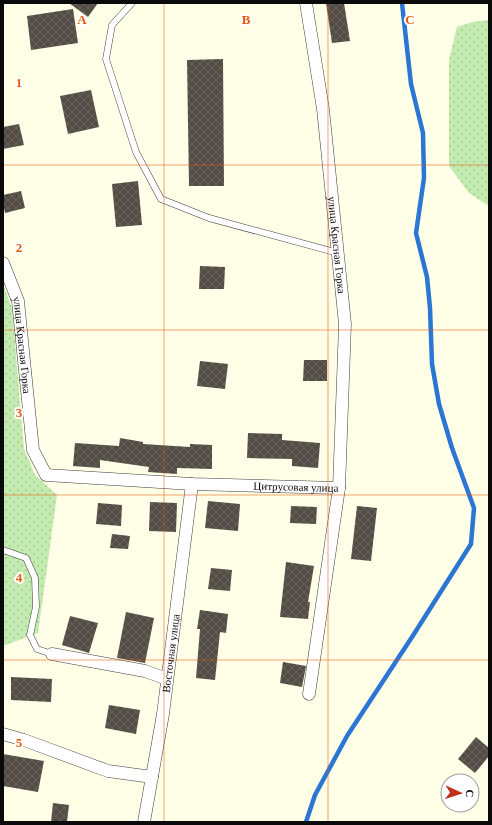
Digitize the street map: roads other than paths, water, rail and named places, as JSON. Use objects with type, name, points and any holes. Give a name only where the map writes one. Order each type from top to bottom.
[{"type":"street","name":"улица Красная Горка","points":[[306,3],[323,109],[345,324],[339,488]]},
{"type":"street","name":"улица Красная Горка","points":[[3,262],[18,302],[33,450],[46,475]]},
{"type":"street","name":"Цитрусовая улица","points":[[46,475],[192,484],[339,488],[309,694]]},
{"type":"street","name":"Восточная улица","points":[[144,822],[167,679],[192,484]]},
{"type":"street","points":[[52,654],[145,671],[167,679]]},
{"type":"street","points":[[3,734],[24,740],[108,771],[152,777]]},
{"type":"lane","points":[[132,3],[112,25],[106,59],[136,152],[161,199],[209,218],[338,254]]},
{"type":"lane","points":[[3,550],[26,558],[35,578],[36,607],[30,635],[37,648],[52,654]]},
{"type":"waterway","points":[[306,822],[315,795],[347,736],[471,544],[474,508],[452,448],[439,404],[432,364],[430,308],[427,277],[416,233],[424,178],[423,133],[411,84],[402,3]]}]
